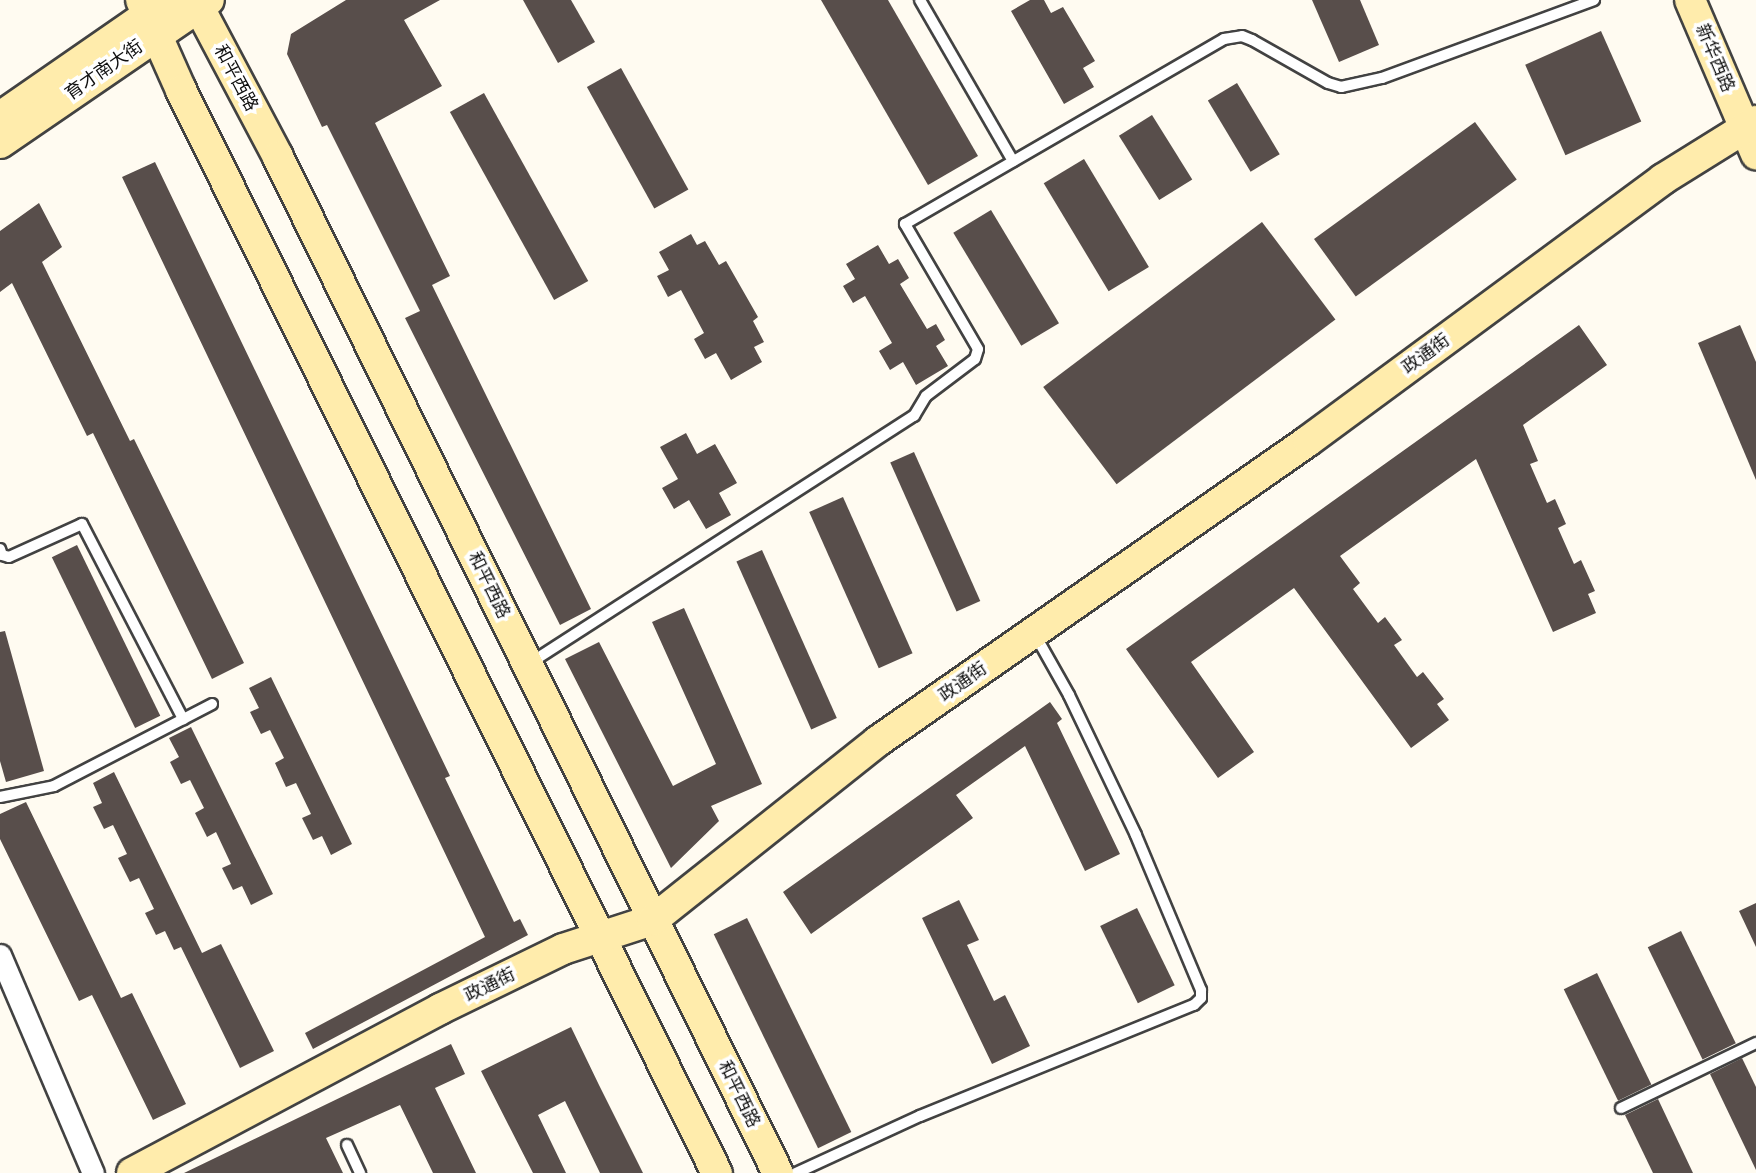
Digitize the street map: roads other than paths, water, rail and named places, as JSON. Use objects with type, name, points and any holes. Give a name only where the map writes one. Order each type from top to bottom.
[{"type":"main road","name":"新华西路","points":[[1690,0],[1750,124],[1756,154]]},
{"type":"main road","name":"育才南大街","points":[[0,117],[153,12],[201,2]]},
{"type":"main road","name":"和平西路","points":[[201,2],[778,1173]]},
{"type":"main road","name":"育才南大街","points":[[0,143],[153,12]]},
{"type":"main road","points":[[153,12],[181,90],[717,1173]]},
{"type":"main road","name":"政通街","points":[[132,1173],[440,1009],[563,949],[653,920],[878,741],[1308,441],[1663,179],[1750,124]]},
{"type":"street","points":[[0,955],[93,1173]]},
{"type":"lane","points":[[920,0],[1013,161]]},
{"type":"lane","points":[[528,664],[914,416],[926,396],[975,359],[978,349],[905,223],[1224,39],[1242,36],[1252,40],[1328,83],[1341,87],[1382,78],[1594,0]]},
{"type":"lane","points":[[0,549],[2,555],[9,557],[82,524],[183,719]]},
{"type":"lane","points":[[796,1173],[920,1116],[1194,1005],[1201,998],[1201,990],[1136,835],[1069,695],[1034,632]]},
{"type":"lane","points":[[0,797],[54,786],[212,704]]},
{"type":"lane","points":[[1620,1108],[1756,1043]]},
{"type":"lane","points":[[347,1145],[360,1173]]}]
